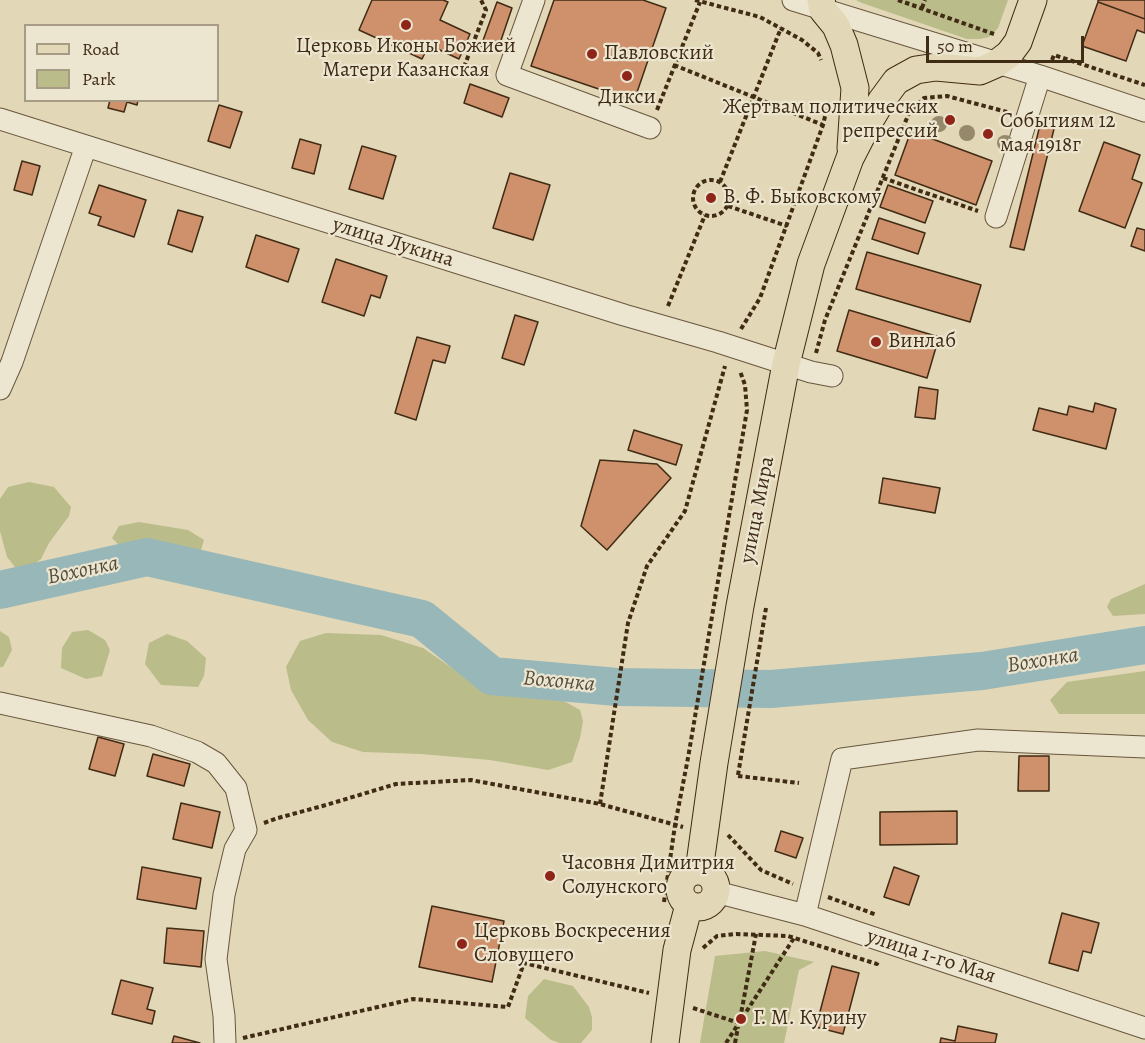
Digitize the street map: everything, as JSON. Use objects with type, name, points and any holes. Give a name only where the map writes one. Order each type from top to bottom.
[{"type":"main road","points":[[850,158],[867,125],[896,81],[916,70],[936,67],[980,71],[996,64],[1009,54],[1018,42],[1033,0]]},
{"type":"main road","points":[[822,5],[836,26],[844,45],[855,88],[850,158]]},
{"type":"main road","name":"улица Мира","points":[[699,871],[727,765],[740,606],[798,368],[811,264],[850,158]]},
{"type":"main road","points":[[665,1043],[677,950],[676,904],[681,896],[680,884],[682,878],[693,871],[710,875],[714,880],[716,892],[711,902],[700,907],[676,904]]},
{"type":"street","points":[[534,0],[507,75],[650,128]]},
{"type":"street","points":[[793,0],[822,5],[996,64],[1145,111]]},
{"type":"street","points":[[996,217],[1026,118],[1043,77]]},
{"type":"street","name":"улица Лукина","points":[[0,119],[601,308],[730,345],[798,368],[832,376]]},
{"type":"street","points":[[0,389],[12,362],[86,146]]},
{"type":"street","points":[[0,703],[151,736],[197,752],[216,763],[236,788],[246,830],[235,849],[224,896],[216,958],[224,1016],[225,1043]]},
{"type":"street","points":[[805,915],[842,759],[978,740],[1145,747]]},
{"type":"street","name":"улица 1-го Мая","points":[[716,892],[805,915],[1145,1028]]},
{"type":"path","points":[[464,67],[486,10],[481,0]]},
{"type":"path","points":[[898,0],[912,2],[922,8],[994,33]]},
{"type":"path","points":[[922,8],[925,0]]},
{"type":"path","points":[[650,128],[698,1],[760,17],[802,40],[818,53],[822,62]]},
{"type":"path","points":[[720,182],[781,28]]},
{"type":"path","points":[[1043,77],[1054,55],[1145,85]]},
{"type":"path","points":[[674,65],[824,125]]},
{"type":"path","points":[[600,804],[628,623],[647,566],[685,511],[730,345],[760,298],[824,125],[829,96]]},
{"type":"path","points":[[798,368],[825,320],[909,113],[924,98],[946,96],[1026,118]]},
{"type":"path","points":[[883,178],[996,217]]},
{"type":"path","points":[[710,180],[720,182],[727,188],[728,206],[722,213],[713,216],[705,215],[697,209],[693,200],[694,190],[701,183],[710,180]]},
{"type":"path","points":[[728,206],[787,226]]},
{"type":"path","points":[[661,325],[705,215]]},
{"type":"path","points":[[730,345],[745,384],[747,410],[740,606],[727,765],[738,776],[799,783]]},
{"type":"path","points":[[740,606],[768,598]]},
{"type":"path","points":[[676,904],[675,825],[688,758],[740,606]]},
{"type":"path","points":[[736,786],[738,776]]},
{"type":"path","points":[[246,830],[278,818],[396,784],[471,780],[600,804],[675,825]]},
{"type":"path","points":[[730,825],[728,835],[761,870],[810,891],[881,916]]},
{"type":"path","points":[[697,953],[717,936],[736,934]]},
{"type":"path","points":[[735,1043],[756,934]]},
{"type":"path","points":[[726,1043],[794,938]]},
{"type":"path","points":[[225,1043],[264,1032],[413,999],[508,1007],[524,963],[651,993],[652,984]]},
{"type":"path","points":[[690,1007],[739,1023]]},
{"type":"green space","points":[[856,0],[1008,0],[998,28],[989,37],[967,39]]},
{"type":"green space","points":[[29,482],[54,487],[71,507],[69,516],[49,543],[41,559],[29,568],[15,567],[7,557],[0,531],[0,499],[8,487]]},
{"type":"green space","points":[[139,522],[188,530],[204,540],[201,550],[121,547],[112,538],[119,526]]},
{"type":"green space","points":[[1145,584],[1145,614],[1113,616],[1107,607],[1111,599]]},
{"type":"green space","points":[[88,630],[105,640],[110,650],[102,676],[86,679],[61,668],[62,648],[72,632]]},
{"type":"green space","points":[[0,631],[9,637],[12,650],[3,667],[0,667]]},
{"type":"green space","points":[[326,633],[381,635],[423,648],[482,686],[544,690],[580,710],[583,721],[572,762],[548,770],[490,760],[363,752],[332,742],[308,720],[291,690],[286,667],[300,641]]},
{"type":"green space","points":[[167,634],[187,641],[206,658],[204,676],[198,687],[161,685],[145,664],[149,643]]},
{"type":"green space","points":[[1145,671],[1145,714],[1059,714],[1050,700],[1067,682]]},
{"type":"green space","points":[[765,951],[814,962],[799,970],[784,1043],[700,1043],[715,956]]},
{"type":"green space","points":[[544,979],[573,986],[589,1007],[592,1030],[581,1043],[560,1043],[551,1040],[525,1018],[528,996]]},
{"type":"building","name":"Церковь Иконы Божией Матери Казанская","points":[[372,0],[443,0],[448,2],[440,20],[470,34],[459,59],[429,45],[422,59],[359,30]]},
{"type":"building","points":[[554,0],[643,0],[666,8],[634,101],[531,66]]},
{"type":"building","points":[[1098,0],[1145,0],[1145,19],[1098,2]]},
{"type":"building","points":[[497,2],[512,8],[497,52],[481,46]]},
{"type":"building","points":[[1098,2],[1145,19],[1145,33],[1137,30],[1126,61],[1082,46]]},
{"type":"building","points":[[470,84],[509,98],[502,117],[464,103]]},
{"type":"building","points":[[110,102],[127,102],[124,112],[108,108]]},
{"type":"building","points":[[219,105],[242,112],[230,148],[208,141]]},
{"type":"building","points":[[1040,125],[1054,129],[1024,250],[1010,247]]},
{"type":"building","points":[[911,131],[992,161],[976,205],[895,175]]},
{"type":"building","points":[[300,139],[321,145],[314,174],[292,168]]},
{"type":"building","points":[[1104,142],[1140,155],[1132,179],[1142,183],[1125,228],[1079,211]]},
{"type":"building","points":[[362,146],[396,156],[383,199],[349,189]]},
{"type":"building","points":[[22,161],[40,166],[32,195],[14,190]]},
{"type":"building","points":[[510,173],[550,185],[533,240],[493,228]]},
{"type":"building","points":[[99,185],[146,200],[134,237],[98,225],[101,217],[89,213]]},
{"type":"building","points":[[888,185],[933,201],[925,223],[880,207]]},
{"type":"building","points":[[178,210],[203,217],[192,252],[168,244]]},
{"type":"building","points":[[879,218],[925,233],[918,254],[872,239]]},
{"type":"building","points":[[1137,228],[1145,230],[1145,251],[1131,246]]},
{"type":"building","points":[[256,235],[299,249],[288,282],[246,267]]},
{"type":"building","points":[[867,252],[981,285],[970,322],[856,289]]},
{"type":"building","points":[[336,259],[387,276],[380,298],[371,295],[364,316],[322,302]]},
{"type":"building","points":[[849,310],[939,337],[927,378],[837,351]]},
{"type":"building","points":[[515,315],[538,322],[524,365],[502,358]]},
{"type":"building","points":[[417,337],[450,346],[445,363],[433,360],[416,420],[395,413]]},
{"type":"building","points":[[919,387],[938,390],[935,419],[915,417]]},
{"type":"building","points":[[1095,403],[1116,409],[1106,449],[1033,430],[1039,408],[1067,415],[1069,406],[1093,412]]},
{"type":"building","points":[[634,430],[682,445],[676,465],[628,450]]},
{"type":"building","points":[[600,460],[657,464],[671,478],[607,550],[581,526]]},
{"type":"building","points":[[883,478],[940,488],[935,513],[879,503]]},
{"type":"building","points":[[98,737],[124,744],[115,776],[89,769]]},
{"type":"building","points":[[153,754],[190,764],[184,786],[147,776]]},
{"type":"building","points":[[1019,756],[1049,756],[1049,791],[1018,791]]},
{"type":"building","points":[[181,803],[220,812],[212,848],[173,839]]},
{"type":"building","points":[[957,811],[957,844],[880,845],[880,812]]},
{"type":"building","points":[[781,831],[803,838],[796,858],[775,851]]},
{"type":"building","points":[[142,867],[201,878],[196,909],[137,899]]},
{"type":"building","points":[[894,867],[919,876],[909,905],[884,897]]},
{"type":"building","name":"Церковь Воскресения Словущего","points":[[432,906],[504,921],[492,982],[419,967]]},
{"type":"building","points":[[1062,913],[1099,923],[1091,953],[1083,951],[1078,971],[1049,963]]},
{"type":"building","points":[[167,928],[204,931],[201,967],[164,963]]},
{"type":"building","points":[[832,966],[859,973],[843,1034],[816,1027]]},
{"type":"building","points":[[121,980],[153,988],[147,1009],[155,1011],[152,1024],[112,1014]]},
{"type":"building","points":[[958,1026],[997,1034],[995,1043],[940,1043],[941,1038],[955,1041]]},
{"type":"building","points":[[174,1036],[200,1043],[172,1043]]},
{"type":"waterway","name":"Вохонка","points":[[0,590],[147,557],[422,619],[492,676],[617,687],[771,689],[982,671],[1145,645]]},
{"type":"place","name":"Церковь Иконы Божией Матери Казанская","points":[[406,25]]},
{"type":"place","name":"Павловский","points":[[592,54]]},
{"type":"place","name":"Дикси","points":[[627,76]]},
{"type":"place","name":"Жертвам политических репрессий","points":[[950,120]]},
{"type":"place","name":"Событиям 12 мая 1918г","points":[[988,134]]},
{"type":"place","name":"В. Ф. Быковскому","points":[[711,198]]},
{"type":"place","name":"Винлаб","points":[[876,342]]},
{"type":"place","name":"Часовня Димитрия Солунского","points":[[550,876]]},
{"type":"place","name":"Церковь Воскресения Словущего","points":[[462,944]]},
{"type":"place","name":"Г. М. Курину","points":[[741,1019]]}]
